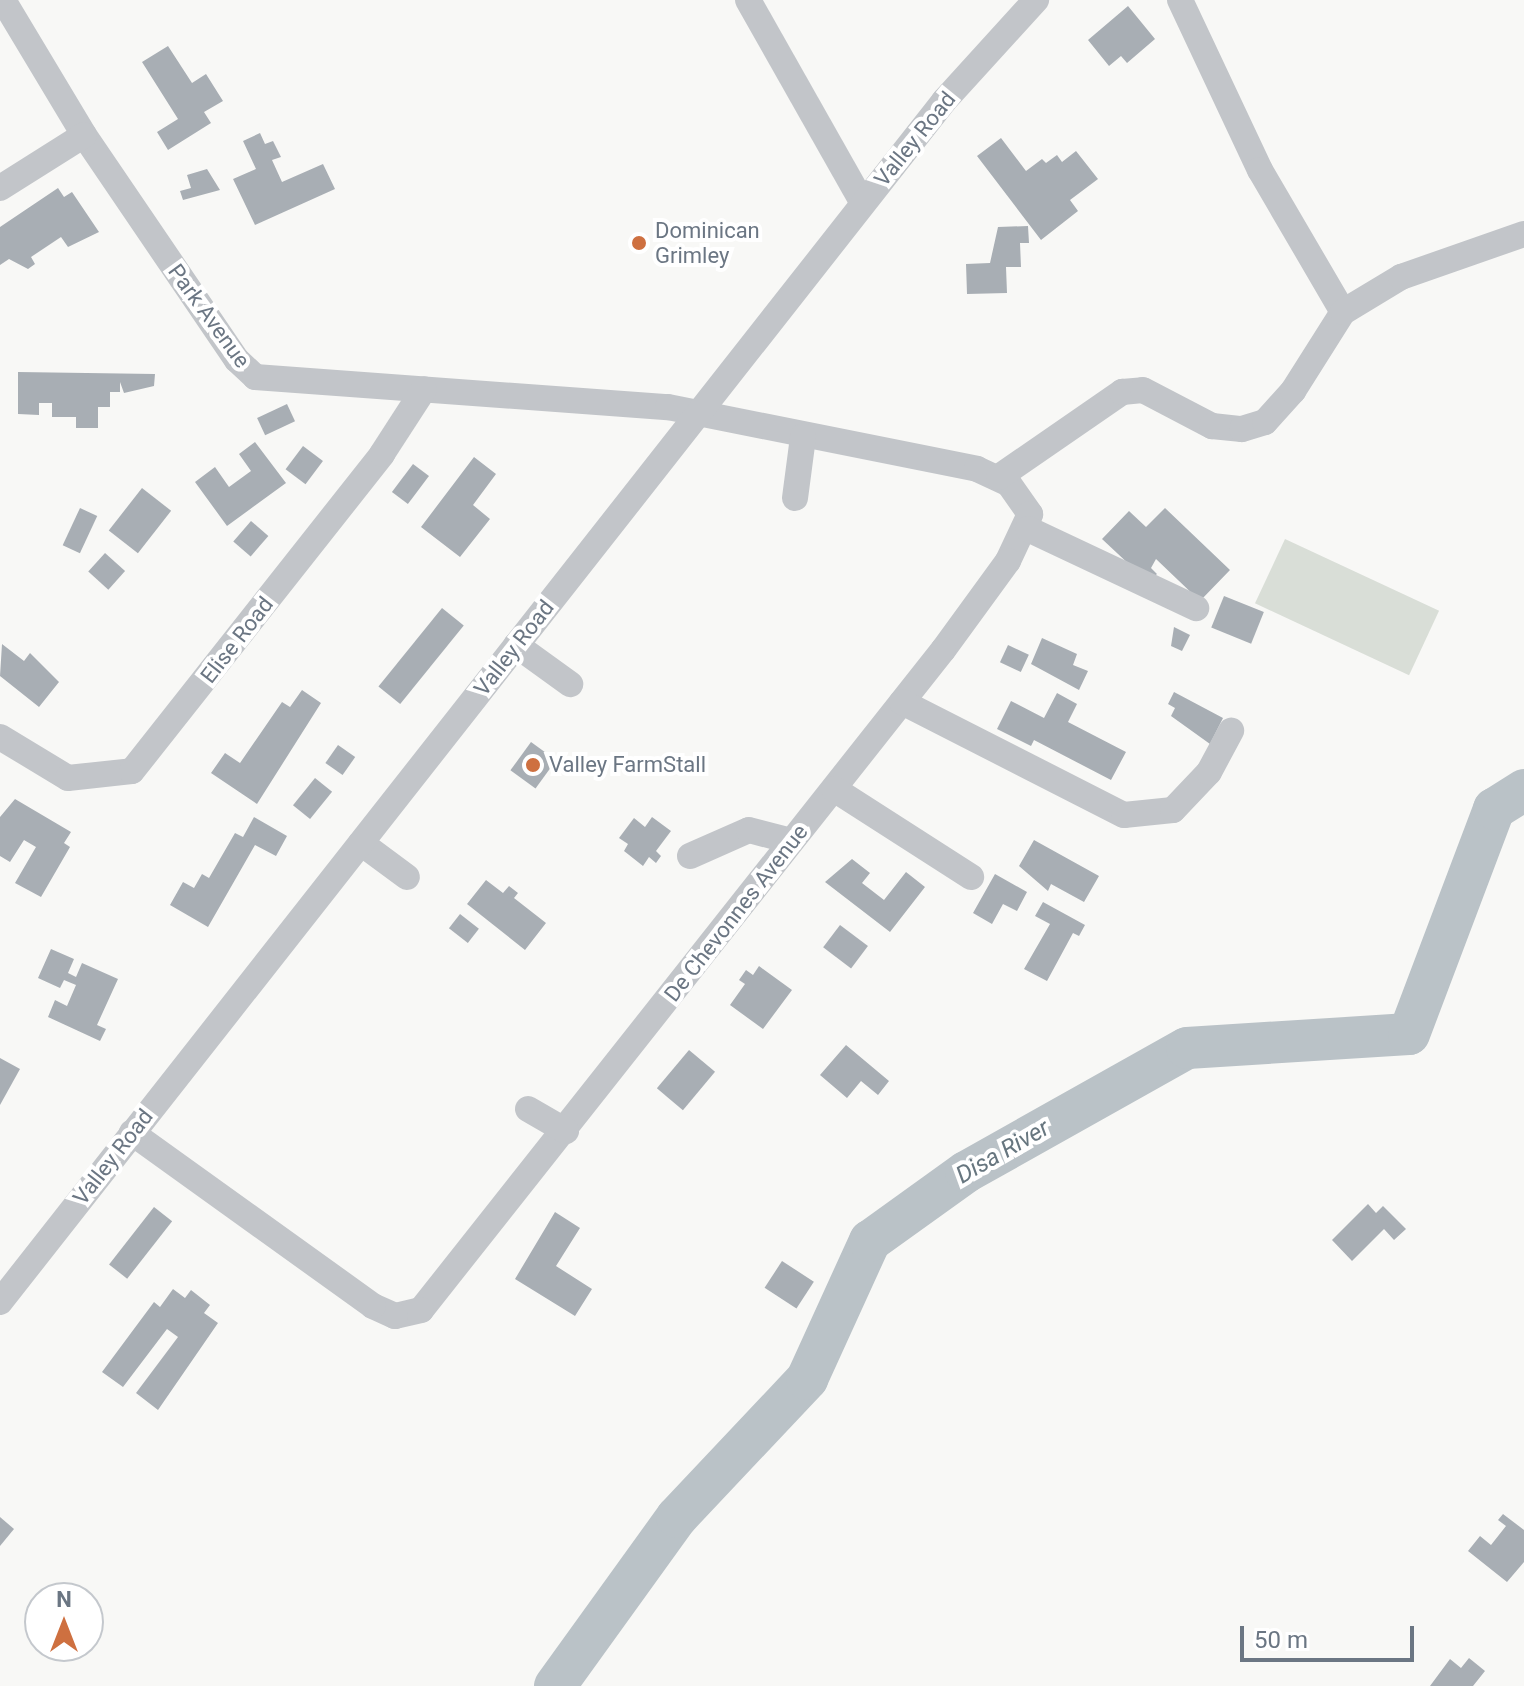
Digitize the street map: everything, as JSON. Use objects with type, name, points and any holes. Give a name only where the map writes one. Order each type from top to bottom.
[{"type":"street","name":"Park Avenue","points":[[3,0],[84,135],[248,372],[277,382],[424,389],[698,413]]},
{"type":"street","points":[[748,0],[863,203]]},
{"type":"street","name":"Valley Road","points":[[0,1302],[944,101],[1036,0]]},
{"type":"street","points":[[1180,0],[1260,170],[1343,312]]},
{"type":"street","points":[[0,188],[84,135]]},
{"type":"street","points":[[999,477],[1122,392],[1143,390],[1212,426],[1242,429],[1265,422],[1293,391],[1343,312],[1401,277],[1524,234]]},
{"type":"street","name":"Elise Road","points":[[0,737],[68,778],[132,771],[382,454],[424,389]]},
{"type":"street","points":[[698,413],[999,477],[1024,501],[1028,529],[1132,583],[1196,608]]},
{"type":"street","points":[[795,498],[803,437]]},
{"type":"street","name":"De Chevonnes Avenue","points":[[132,1133],[373,1306],[402,1316],[421,1310],[439,1294],[902,702],[1028,529]]},
{"type":"street","points":[[516,645],[570,684]]},
{"type":"street","points":[[902,702],[1124,815],[1173,810],[1209,772],[1231,731]]},
{"type":"street","points":[[834,789],[971,877]]},
{"type":"street","points":[[690,856],[749,830],[791,841]]},
{"type":"street","points":[[361,843],[407,877]]},
{"type":"street","points":[[528,1109],[566,1131]]},
{"type":"shaded area","points":[[1285,539],[1439,611],[1409,675],[1255,603]]},
{"type":"building","points":[[1128,6],[1155,39],[1127,63],[1121,56],[1109,66],[1088,40]]},
{"type":"building","points":[[168,46],[192,83],[206,74],[223,101],[204,112],[211,123],[168,150],[157,132],[178,119],[142,62]]},
{"type":"building","points":[[260,133],[265,144],[273,141],[281,157],[272,160],[282,182],[323,164],[335,189],[255,225],[233,179],[256,169],[243,141]]},
{"type":"building","points":[[1001,138],[1026,171],[1042,159],[1046,163],[1057,155],[1062,162],[1076,151],[1098,179],[1070,200],[1078,211],[1041,240],[977,156]]},
{"type":"building","points":[[207,169],[220,190],[183,200],[180,191],[191,188],[187,175]]},
{"type":"building","points":[[58,188],[64,197],[72,192],[99,232],[68,247],[61,237],[31,257],[35,264],[28,269],[9,259],[0,265],[0,227]]},
{"type":"building","points":[[1028,226],[1029,243],[1020,243],[1021,267],[1006,267],[1007,293],[967,294],[966,264],[990,263],[998,227]]},
{"type":"building","points":[[18,372],[155,374],[154,386],[124,393],[120,382],[120,392],[110,392],[110,407],[98,407],[98,428],[76,428],[76,417],[52,417],[52,403],[39,403],[39,415],[18,414]]},
{"type":"building","points":[[287,404],[295,421],[265,435],[257,418]]},
{"type":"building","points":[[255,442],[286,483],[227,526],[195,482],[215,467],[229,487],[251,471],[239,454]]},
{"type":"building","points":[[303,446],[323,461],[306,484],[286,469]]},
{"type":"building","points":[[474,457],[496,474],[473,505],[490,519],[460,557],[421,527]]},
{"type":"building","points":[[413,464],[429,476],[408,504],[392,492]]},
{"type":"building","points":[[142,488],[171,511],[138,553],[109,531]]},
{"type":"building","points":[[80,508],[97,516],[80,553],[63,545]]},
{"type":"building","points":[[1165,508],[1230,570],[1200,601],[1156,559],[1151,568],[1157,574],[1148,582],[1102,539],[1129,511],[1146,527]]},
{"type":"building","points":[[251,521],[268,536],[251,556],[233,541]]},
{"type":"building","points":[[105,553],[125,571],[108,590],[88,572]]},
{"type":"building","points":[[1224,596],[1264,612],[1251,644],[1211,628]]},
{"type":"building","points":[[442,608],[464,626],[400,704],[378,686]]},
{"type":"building","points":[[1174,627],[1190,635],[1182,651],[1171,646]]},
{"type":"building","points":[[1042,638],[1077,654],[1073,665],[1088,671],[1079,690],[1031,664]]},
{"type":"building","points":[[2,644],[24,661],[30,653],[59,682],[39,707],[0,676]]},
{"type":"building","points":[[1008,645],[1029,655],[1021,672],[1000,662]]},
{"type":"building","points":[[302,690],[321,703],[257,804],[211,773],[225,753],[240,763],[282,702],[290,707]]},
{"type":"building","points":[[1174,692],[1223,718],[1210,744],[1171,716],[1175,708],[1168,704]]},
{"type":"building","points":[[1057,693],[1077,704],[1068,722],[1126,752],[1111,780],[1034,740],[1031,746],[997,729],[1011,701],[1044,718]]},
{"type":"building","name":"Valley FarmStall","points":[[531,742],[556,760],[536,789],[510,770]]},
{"type":"building","points":[[338,745],[355,757],[343,775],[325,763]]},
{"type":"building","points":[[315,778],[332,792],[310,819],[293,805]]},
{"type":"building","points":[[15,799],[71,832],[64,843],[70,847],[41,897],[15,883],[36,847],[24,840],[10,862],[0,856],[0,817]]},
{"type":"building","points":[[254,817],[287,836],[276,856],[255,845],[208,927],[170,905],[183,882],[194,888],[202,874],[209,878],[235,833],[243,837]]},
{"type":"building","points":[[652,817],[671,831],[656,851],[661,856],[656,863],[649,857],[643,866],[624,851],[628,844],[619,838],[634,818],[645,827]]},
{"type":"building","points":[[1034,840],[1099,876],[1084,902],[1051,884],[1048,891],[1019,866]]},
{"type":"building","points":[[852,859],[870,873],[862,883],[884,900],[906,872],[925,887],[890,932],[825,882]]},
{"type":"building","points":[[995,874],[1027,892],[1017,911],[1003,904],[992,924],[973,913]]},
{"type":"building","points":[[486,880],[503,893],[509,886],[518,893],[514,898],[546,923],[525,950],[467,904]]},
{"type":"building","points":[[1043,902],[1085,925],[1079,936],[1073,933],[1047,981],[1024,969],[1050,924],[1035,916]]},
{"type":"building","points":[[460,914],[479,929],[468,943],[449,928]]},
{"type":"building","points":[[840,925],[868,946],[851,968],[823,947]]},
{"type":"building","points":[[51,949],[74,959],[68,973],[76,977],[82,963],[118,979],[97,1025],[106,1029],[100,1041],[48,1017],[55,1000],[67,1006],[76,985],[64,980],[60,988],[38,978]]},
{"type":"building","points":[[759,966],[792,990],[763,1029],[730,1005],[745,984],[739,980],[746,970],[753,975]]},
{"type":"building","points":[[846,1045],[889,1081],[878,1095],[861,1081],[847,1098],[820,1075]]},
{"type":"building","points":[[689,1050],[715,1072],[683,1110],[657,1088]]},
{"type":"building","points":[[0,1058],[20,1069],[0,1105]]},
{"type":"building","points":[[1368,1204],[1376,1213],[1383,1206],[1406,1229],[1394,1240],[1384,1229],[1352,1261],[1332,1240]]},
{"type":"building","points":[[154,1207],[172,1221],[127,1279],[109,1265]]},
{"type":"building","points":[[555,1212],[580,1228],[556,1266],[592,1289],[575,1316],[515,1279]]},
{"type":"building","points":[[782,1261],[814,1282],[796,1309],[765,1288]]},
{"type":"building","points":[[173,1289],[185,1298],[191,1290],[210,1305],[204,1313],[218,1323],[158,1410],[136,1393],[178,1337],[167,1329],[123,1387],[102,1372],[154,1302],[160,1307]]},
{"type":"building","points":[[1503,1514],[1524,1530],[1524,1562],[1507,1582],[1468,1551],[1480,1536],[1491,1545],[1506,1526],[1498,1520]]},
{"type":"building","points":[[0,1517],[14,1529],[0,1546]]},
{"type":"building","points":[[1469,1658],[1485,1671],[1473,1686],[1430,1686],[1450,1659],[1461,1668]]},
{"type":"waterway","name":"Disa River","points":[[555,1686],[677,1517],[807,1379],[870,1241],[966,1172],[1187,1048],[1409,1034],[1494,809],[1524,790]]},
{"type":"place","name":"Dominican Grimley","points":[[639,243]]},
{"type":"place","name":"Valley FarmStall","points":[[533,765]]}]
